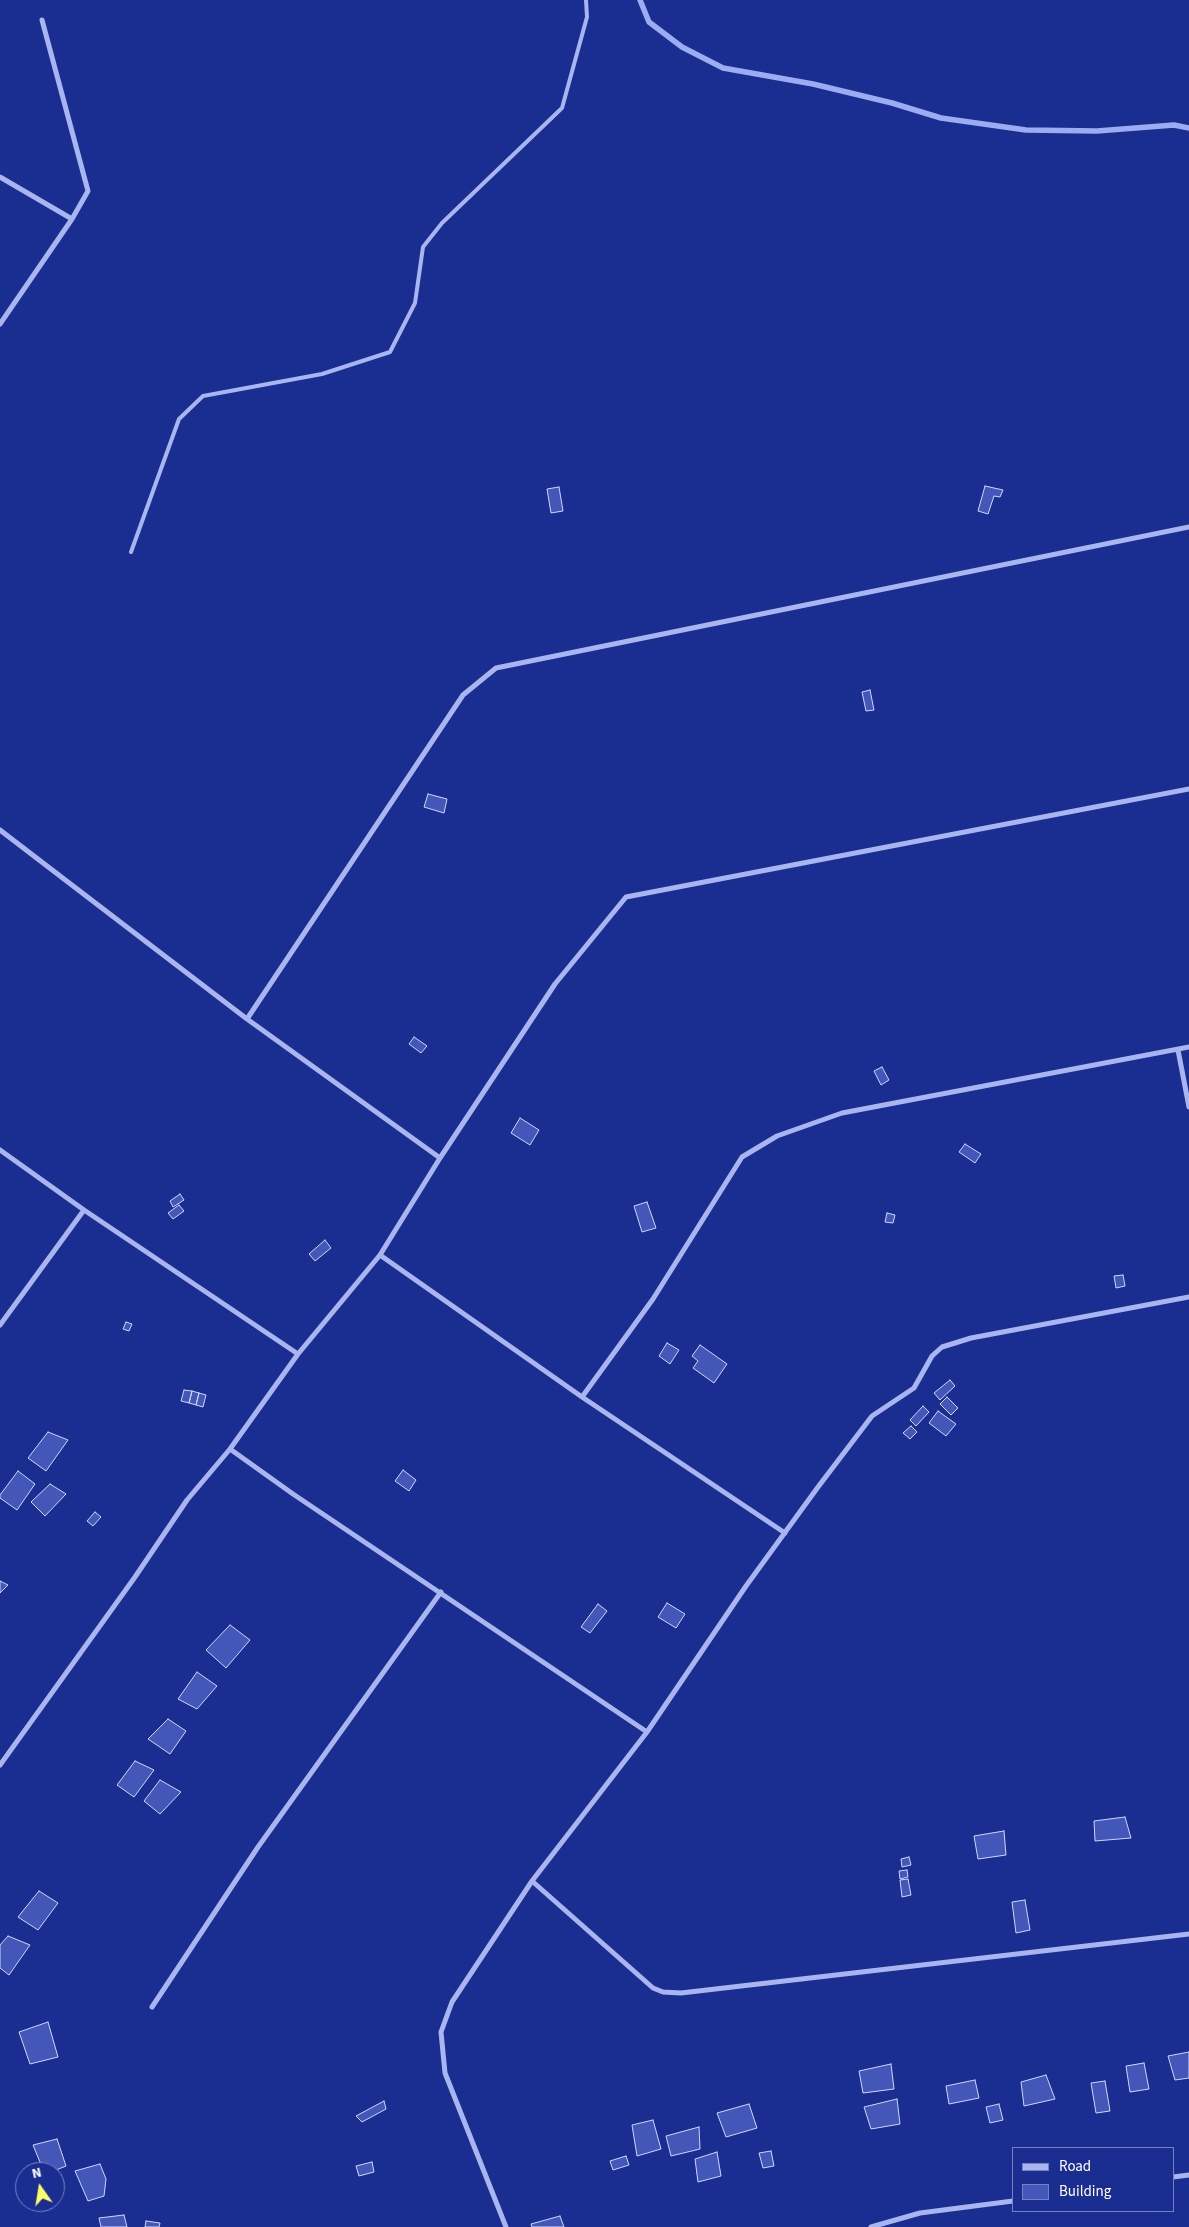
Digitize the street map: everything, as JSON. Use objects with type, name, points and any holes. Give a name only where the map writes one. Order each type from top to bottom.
[{"type":"street","points":[[0,324],[72,219],[88,191],[42,20]]},
{"type":"street","points":[[0,177],[72,219]]},
{"type":"street","points":[[247,1019],[463,695],[496,668],[1189,527]]},
{"type":"street","points":[[0,1765],[135,1577],[187,1500],[230,1449],[298,1354],[380,1255],[440,1158],[555,984],[626,897],[1189,789]]},
{"type":"street","points":[[0,830],[247,1019],[440,1158]]},
{"type":"street","points":[[582,1397],[653,1299],[742,1157],[777,1136],[842,1113],[1189,1047]]},
{"type":"street","points":[[1178,1050],[1189,1107]]},
{"type":"street","points":[[0,1150],[84,1210],[298,1354]]},
{"type":"street","points":[[0,1325],[84,1210]]},
{"type":"street","points":[[380,1255],[582,1397],[785,1533]]},
{"type":"street","points":[[506,2227],[445,2073],[441,2032],[452,2002],[532,1881],[648,1732],[785,1533],[872,1416],[914,1388],[932,1356],[942,1347],[971,1338],[1189,1297]]},
{"type":"street","points":[[230,1449],[293,1494],[648,1732]]},
{"type":"street","points":[[152,2007],[258,1847],[441,1592]]},
{"type":"street","points":[[532,1881],[653,1988],[663,1992],[681,1993],[1189,1934]]},
{"type":"street","points":[[1174,2177],[1189,2175]]},
{"type":"street","points":[[871,2227],[920,2213],[1012,2200]]},
{"type":"lane","points":[[131,552],[179,419],[203,396],[322,374],[390,352],[415,303],[423,247],[442,223],[562,108],[587,17],[586,0]]},
{"type":"building","points":[[985,486],[1003,490],[1000,497],[994,496],[988,514],[978,511]]},
{"type":"building","points":[[559,487],[563,511],[551,513],[547,489]]},
{"type":"building","points":[[870,690],[874,710],[866,711],[862,692]]},
{"type":"building","points":[[428,794],[447,799],[444,813],[424,807]]},
{"type":"building","points":[[414,1037],[427,1046],[421,1053],[409,1044]]},
{"type":"building","points":[[882,1067],[889,1080],[881,1085],[874,1071]]},
{"type":"building","points":[[520,1118],[539,1130],[530,1145],[511,1133]]},
{"type":"building","points":[[965,1144],[981,1154],[975,1163],[959,1152]]},
{"type":"building","points":[[180,1194],[184,1200],[173,1207],[170,1201]]},
{"type":"building","points":[[647,1202],[656,1228],[642,1232],[634,1206]]},
{"type":"building","points":[[179,1205],[184,1211],[173,1219],[168,1213]]},
{"type":"building","points":[[887,1213],[895,1215],[893,1223],[885,1222]]},
{"type":"building","points":[[325,1240],[331,1248],[315,1261],[309,1254]]},
{"type":"building","points":[[1123,1275],[1125,1286],[1116,1288],[1114,1276]]},
{"type":"building","points":[[126,1322],[132,1324],[129,1331],[123,1329]]},
{"type":"building","points":[[667,1343],[679,1350],[670,1364],[659,1356]]},
{"type":"building","points":[[700,1345],[727,1364],[714,1383],[693,1368],[698,1361],[692,1356]]},
{"type":"building","points":[[950,1380],[955,1386],[940,1400],[934,1393]]},
{"type":"building","points":[[184,1390],[192,1391],[189,1403],[181,1401]]},
{"type":"building","points":[[192,1391],[199,1393],[196,1405],[189,1403]]},
{"type":"building","points":[[199,1393],[206,1395],[203,1407],[196,1405]]},
{"type":"building","points":[[947,1397],[958,1408],[951,1415],[940,1404]]},
{"type":"building","points":[[923,1406],[929,1412],[916,1426],[910,1420]]},
{"type":"building","points":[[938,1411],[956,1424],[946,1436],[929,1423]]},
{"type":"building","points":[[911,1426],[917,1432],[910,1439],[903,1433]]},
{"type":"building","points":[[48,1432],[68,1440],[46,1471],[28,1458]]},
{"type":"building","points":[[403,1470],[416,1480],[409,1491],[395,1481]]},
{"type":"building","points":[[18,1471],[35,1484],[17,1510],[0,1498],[0,1495]]},
{"type":"building","points":[[50,1484],[66,1494],[45,1516],[31,1502]]},
{"type":"building","points":[[95,1512],[101,1517],[93,1526],[87,1521]]},
{"type":"building","points":[[0,1581],[8,1585],[0,1593]]},
{"type":"building","points":[[667,1603],[685,1614],[676,1628],[658,1617]]},
{"type":"building","points":[[598,1604],[607,1611],[590,1633],[581,1627]]},
{"type":"building","points":[[230,1625],[250,1640],[226,1668],[206,1650]]},
{"type":"building","points":[[197,1672],[217,1686],[197,1709],[178,1699]]},
{"type":"building","points":[[168,1719],[186,1731],[170,1754],[148,1739]]},
{"type":"building","points":[[135,1761],[154,1770],[134,1797],[117,1785]]},
{"type":"building","points":[[160,1780],[181,1792],[160,1814],[144,1801]]},
{"type":"building","points":[[1125,1817],[1131,1838],[1095,1841],[1094,1821]]},
{"type":"building","points":[[1004,1831],[1006,1855],[978,1859],[974,1836]]},
{"type":"building","points":[[909,1857],[911,1865],[902,1867],[901,1859]]},
{"type":"building","points":[[907,1870],[908,1877],[900,1879],[899,1871]]},
{"type":"building","points":[[908,1879],[911,1895],[902,1897],[900,1880]]},
{"type":"building","points":[[39,1891],[58,1903],[38,1930],[18,1917]]},
{"type":"building","points":[[1025,1900],[1030,1930],[1016,1933],[1012,1902]]},
{"type":"building","points":[[8,1936],[30,1945],[9,1975],[0,1968],[0,1945]]},
{"type":"building","points":[[48,2022],[58,2057],[30,2064],[19,2032]]},
{"type":"building","points":[[1189,2052],[1189,2078],[1175,2080],[1168,2056]]},
{"type":"building","points":[[1144,2063],[1149,2089],[1130,2092],[1126,2066]]},
{"type":"building","points":[[891,2064],[894,2089],[863,2093],[859,2071]]},
{"type":"building","points":[[1046,2075],[1055,2099],[1024,2106],[1021,2082]]},
{"type":"building","points":[[975,2080],[979,2098],[949,2104],[946,2086]]},
{"type":"building","points":[[1105,2081],[1110,2111],[1096,2113],[1091,2083]]},
{"type":"building","points":[[897,2099],[900,2124],[871,2129],[864,2107]]},
{"type":"building","points":[[384,2101],[386,2109],[362,2122],[356,2116]]},
{"type":"building","points":[[749,2104],[757,2128],[726,2137],[717,2113]]},
{"type":"building","points":[[999,2104],[1003,2120],[990,2123],[986,2107]]},
{"type":"building","points":[[653,2120],[661,2149],[637,2156],[632,2125]]},
{"type":"building","points":[[699,2127],[700,2149],[671,2156],[666,2136]]},
{"type":"building","points":[[57,2139],[65,2162],[40,2162],[33,2145]]},
{"type":"building","points":[[771,2151],[774,2166],[763,2168],[759,2153]]},
{"type":"building","points":[[717,2152],[721,2176],[698,2182],[695,2159]]},
{"type":"building","points":[[626,2156],[629,2165],[613,2170],[610,2161]]},
{"type":"building","points":[[372,2162],[374,2172],[359,2176],[356,2166]]},
{"type":"building","points":[[100,2164],[106,2179],[104,2196],[88,2201],[75,2171]]},
{"type":"building","points":[[124,2215],[127,2227],[101,2227],[99,2218]]},
{"type":"building","points":[[560,2216],[564,2227],[532,2227],[531,2224]]},
{"type":"building","points":[[146,2221],[160,2223],[159,2227],[145,2227]]},
{"type":"waterway","points":[[640,0],[649,22],[682,47],[723,68],[813,84],[892,103],[941,118],[1026,130],[1097,131],[1174,125],[1189,128]]}]
